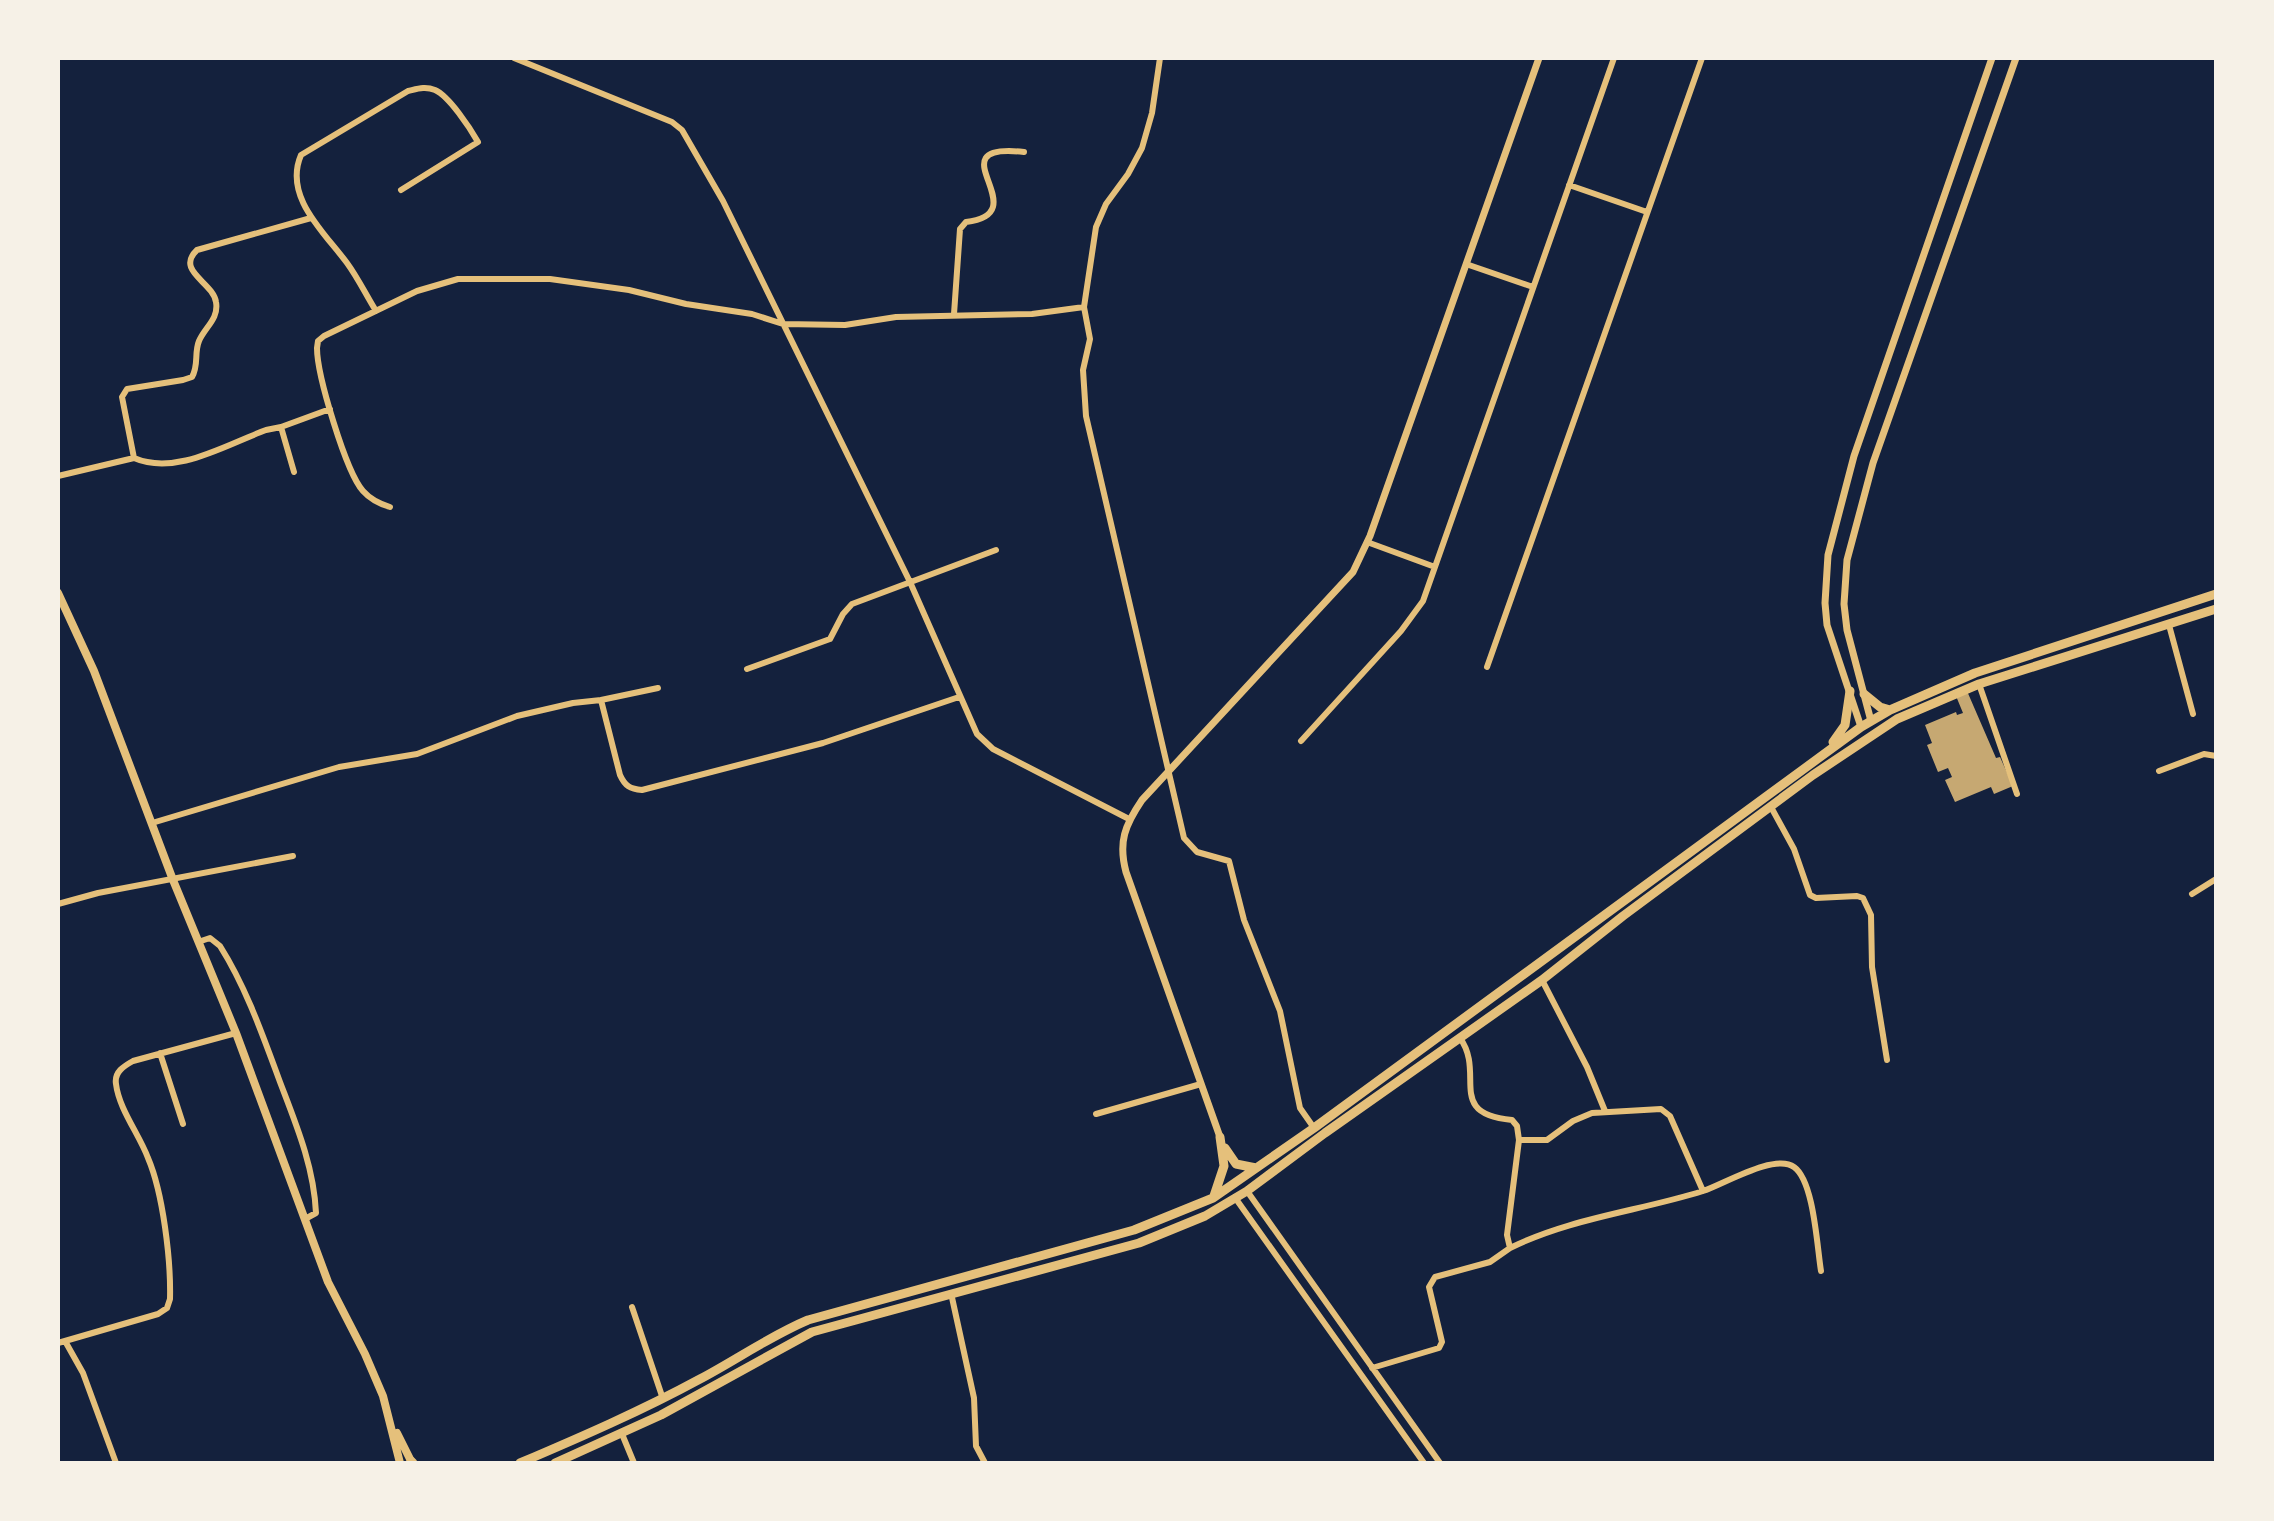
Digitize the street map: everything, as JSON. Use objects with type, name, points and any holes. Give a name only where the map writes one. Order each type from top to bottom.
[{"type":"main road","points":[[58,593],[94,671],[173,880],[236,1033],[328,1282],[365,1354],[391,1422],[412,1462]]},
{"type":"main road","points":[[520,1463],[611,1425],[808,1320],[1134,1230],[1213,1198],[1314,1128],[1861,727],[1890,710],[1975,673],[2216,594]]},
{"type":"main road","points":[[555,1463],[622,1434],[812,1332],[1139,1243],[1184,1226],[1236,1199],[1542,980],[1771,807],[1897,719],[1979,684],[2216,609]]},
{"type":"main road","points":[[1833,746],[1845,725],[1850,691]]},
{"type":"main road","points":[[1864,694],[1875,704],[1890,710]]},
{"type":"main road","points":[[1220,1137],[1236,1164],[1258,1168]]},
{"type":"main road","points":[[1213,1198],[1224,1166],[1220,1137]]},
{"type":"main road","points":[[391,1422],[400,1463]]},
{"type":"street","points":[[514,58],[672,122],[682,130],[723,201],[910,582],[959,697],[983,742],[1129,819]]},
{"type":"street","points":[[1160,58],[1152,113],[1142,148],[1106,204],[1096,227],[1084,307],[1090,339],[1082,383],[1086,416],[1184,838],[1197,852],[1229,861],[1244,920],[1280,1011],[1300,1108],[1314,1128]]},
{"type":"street","points":[[1220,1137],[1122,858],[1123,832],[1142,800],[1353,572],[1367,542],[1539,58]]},
{"type":"street","points":[[1301,741],[1401,631],[1423,601],[1614,58]]},
{"type":"street","points":[[1487,667],[1702,58]]},
{"type":"street","points":[[1861,727],[1827,625],[1828,555],[1854,456],[1992,58]]},
{"type":"street","points":[[1871,721],[1847,630],[1844,604],[1847,560],[1873,463],[2016,58]]},
{"type":"street","points":[[376,311],[347,263],[311,218],[297,183],[296,172],[301,155],[408,91],[421,87],[434,90],[445,98],[478,142],[401,190]]},
{"type":"street","points":[[954,314],[960,229],[966,222],[983,220],[993,209],[993,196],[983,162],[985,156],[992,151],[1024,152]]},
{"type":"street","points":[[1569,185],[1647,212]]},
{"type":"street","points":[[134,458],[122,402],[123,392],[131,387],[192,377],[196,370],[197,345],[215,313],[216,301],[212,292],[189,265],[192,256],[197,250],[311,218]]},
{"type":"street","points":[[1466,264],[1533,287]]},
{"type":"street","points":[[390,507],[372,499],[356,482],[330,409],[317,356],[318,341],[417,291],[458,279],[525,278],[629,290],[686,304],[752,314],[783,324],[845,325],[896,317],[1009,315],[1084,307]]},
{"type":"street","points":[[1905,309],[1925,316]]},
{"type":"street","points":[[58,476],[134,458],[160,465],[178,463],[330,409]]},
{"type":"street","points":[[281,427],[294,472]]},
{"type":"street","points":[[1367,542],[1435,567]]},
{"type":"street","points":[[747,669],[830,639],[852,604],[996,550]]},
{"type":"street","points":[[2169,625],[2193,714]]},
{"type":"street","points":[[1979,684],[2017,794]]},
{"type":"street","points":[[152,823],[339,767],[417,754],[517,716],[658,688]]},
{"type":"street","points":[[601,700],[620,775],[625,785],[642,790],[823,743],[959,697]]},
{"type":"street","points":[[2159,771],[2204,754],[2216,756]]},
{"type":"street","points":[[1771,807],[1794,849],[1810,895],[1816,898],[1857,896],[1863,898],[1869,907],[1873,929],[1872,967],[1887,1060]]},
{"type":"street","points":[[58,904],[98,893],[293,856]]},
{"type":"street","points":[[2192,894],[2216,879]]},
{"type":"street","points":[[198,942],[210,938],[220,946],[259,1024],[301,1138],[315,1187],[316,1213],[305,1219]]},
{"type":"street","points":[[1542,980],[1581,1054],[1605,1111]]},
{"type":"street","points":[[116,1463],[83,1373],[62,1342],[158,1314],[167,1308],[170,1299],[160,1197],[150,1161],[116,1082],[117,1075],[122,1067],[133,1061],[236,1033]]},
{"type":"street","points":[[1460,1038],[1467,1050],[1473,1100],[1477,1109],[1484,1115],[1512,1120],[1517,1126],[1519,1140],[1507,1235],[1510,1248]]},
{"type":"street","points":[[160,1053],[183,1124]]},
{"type":"street","points":[[1096,1114],[1201,1084]]},
{"type":"street","points":[[1519,1140],[1547,1140],[1573,1121],[1605,1111],[1629,1112],[1655,1108],[1670,1116],[1703,1191]]},
{"type":"street","points":[[1372,1368],[1439,1348],[1442,1342],[1429,1287],[1435,1277],[1490,1262],[1510,1248],[1544,1234],[1703,1191],[1779,1161],[1794,1166],[1804,1178],[1821,1271]]},
{"type":"street","points":[[1247,1191],[1440,1463]]},
{"type":"street","points":[[1236,1199],[1424,1463]]},
{"type":"street","points":[[951,1293],[974,1398],[976,1446],[985,1463]]},
{"type":"street","points":[[632,1307],[663,1399]]},
{"type":"street","points":[[622,1434],[634,1463]]},
{"type":"building","points":[[1967,691],[1996,758],[2000,757],[2013,786],[1994,794],[1991,787],[1955,802],[1945,780],[1952,777],[1948,768],[1938,772],[1927,745],[1932,743],[1925,725],[1956,712],[1957,715],[1963,713],[1956,696]]}]
